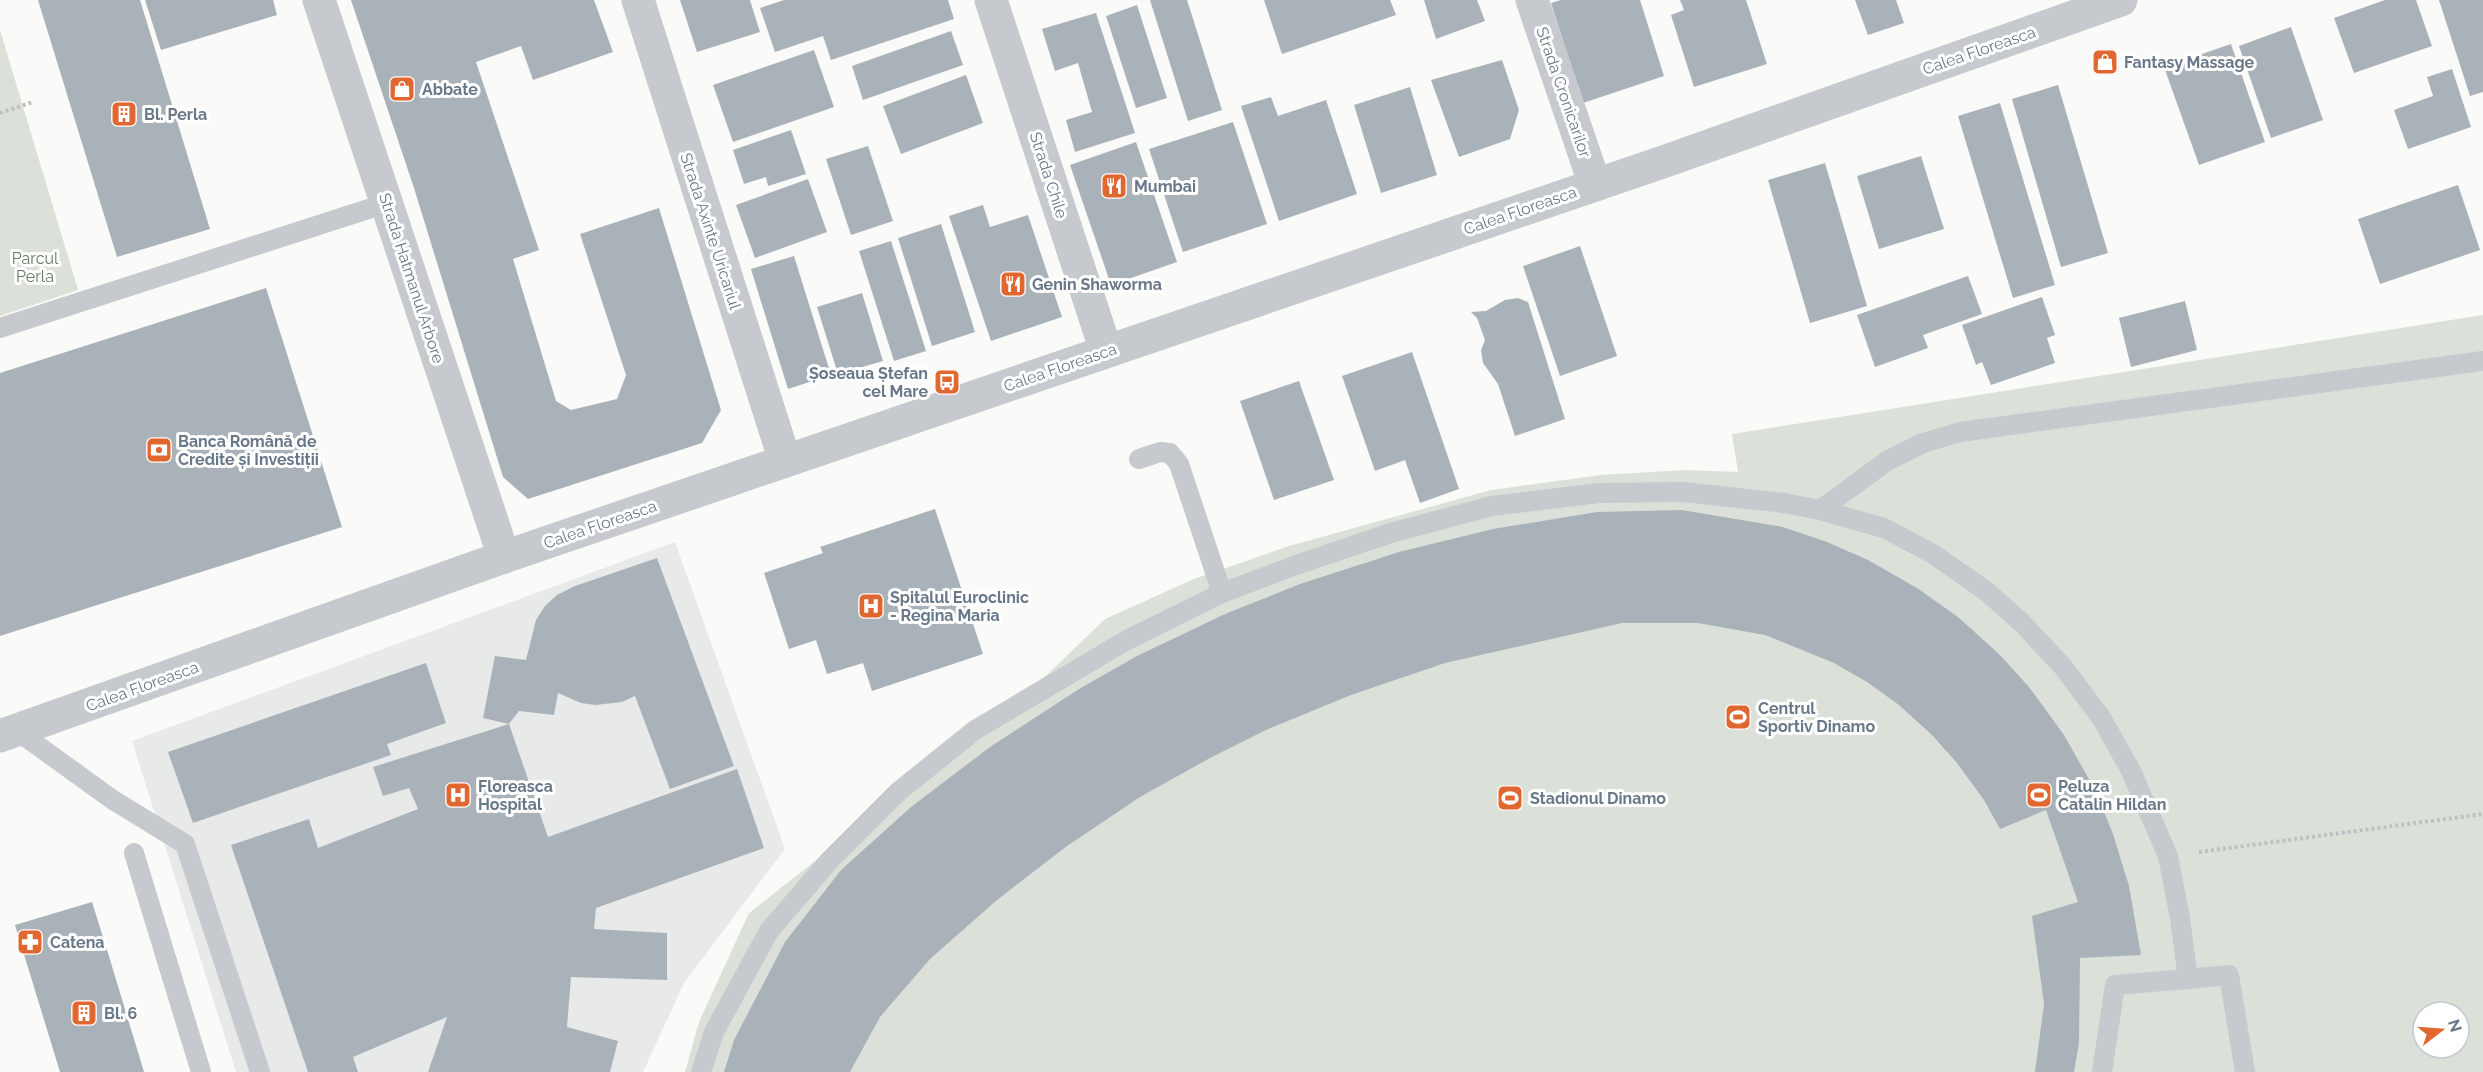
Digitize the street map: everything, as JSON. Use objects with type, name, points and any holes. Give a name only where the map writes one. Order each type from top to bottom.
[{"type":"street","name":"Strada Hatmanul Arbore","points":[[319,0],[504,557]]},
{"type":"street","name":"Strada Axinte Uricariul","points":[[638,0],[784,461]]},
{"type":"street","name":"Strada Cronicarilor","points":[[1532,0],[1595,185]]},
{"type":"street","name":"Calea Floreasca","points":[[8,733],[504,557],[1595,185],[2121,0]]},
{"type":"street","name":"Strada Chile","points":[[1000,3],[1106,351]]},
{"type":"lane","points":[[0,328],[387,203]]},
{"type":"lane","points":[[1820,510],[1887,461],[1923,443],[1960,432],[2483,361]]},
{"type":"lane","points":[[1139,459],[1160,452],[1170,453],[1179,464],[1222,593]]},
{"type":"lane","points":[[701,1072],[714,1032],[769,931],[829,861],[898,792],[975,730],[1127,640],[1222,593],[1394,532],[1492,506],[1599,493],[1683,492],[1784,503],[1820,510],[1884,528],[1933,554],[1986,591],[2022,623],[2064,668],[2102,719],[2132,771],[2168,856],[2180,918],[2188,979]]},
{"type":"lane","points":[[8,733],[185,844],[260,1072]]},
{"type":"lane","points":[[134,854],[201,1072]]},
{"type":"lane","points":[[2102,1072],[2115,985],[2229,975],[2245,1072]]},
{"type":"path","points":[[0,112],[33,102]]},
{"type":"path","points":[[2168,856],[2483,814]]},
{"type":"shaded area","name":"Floreasca Hospital","points":[[675,542],[785,849],[684,983],[643,1072],[236,1072],[132,741]]},
{"type":"green space","name":"Parcul Perla","points":[[0,30],[78,290],[0,316]]},
{"type":"green space","name":"Centrul Sportiv Dinamo","points":[[2483,315],[2483,1072],[685,1072],[699,1022],[749,913],[1028,693],[1105,619],[1194,579],[1289,546],[1491,490],[1601,475],[1685,470],[1738,472],[1732,434]]},
{"type":"building","name":"Bl. Perla","points":[[38,0],[140,0],[210,229],[117,257]]},
{"type":"building","points":[[145,0],[273,0],[277,15],[161,50]]},
{"type":"building","points":[[351,0],[594,0],[613,52],[533,80],[521,46],[476,62],[539,250],[513,259],[556,401],[571,410],[617,399],[626,375],[580,234],[659,208],[721,410],[702,443],[528,499],[503,477],[414,188]]},
{"type":"building","points":[[680,0],[750,0],[760,32],[697,52]]},
{"type":"building","points":[[784,0],[948,0],[954,19],[831,60],[823,36],[775,52],[760,8]]},
{"type":"building","points":[[1150,0],[1187,0],[1222,110],[1188,121]]},
{"type":"building","points":[[1264,0],[1390,0],[1396,15],[1282,54]]},
{"type":"building","points":[[1424,0],[1477,0],[1485,21],[1436,39]]},
{"type":"building","points":[[1561,0],[1640,0],[1664,76],[1583,103],[1551,3]]},
{"type":"building","points":[[1680,0],[1746,0],[1767,64],[1694,87],[1671,15],[1684,10]]},
{"type":"building","points":[[1855,0],[1896,0],[1904,23],[1868,35]]},
{"type":"building","points":[[2385,0],[2416,0],[2432,46],[2354,73],[2334,18]]},
{"type":"building","points":[[2439,0],[2483,0],[2483,92],[2470,96]]},
{"type":"building","points":[[1137,5],[1167,98],[1136,108],[1106,16]]},
{"type":"building","points":[[1096,13],[1135,133],[1075,152],[1066,120],[1092,112],[1078,63],[1055,71],[1042,29]]},
{"type":"building","points":[[2291,27],[2323,120],[2271,138],[2239,46]]},
{"type":"building","points":[[951,31],[963,65],[863,100],[852,66]]},
{"type":"building","points":[[2231,44],[2265,142],[2199,165],[2164,67]]},
{"type":"building","points":[[814,50],[834,107],[733,142],[713,85]]},
{"type":"building","points":[[1502,60],[1519,110],[1510,139],[1459,157],[1431,80]]},
{"type":"building","points":[[2452,69],[2471,127],[2408,149],[2394,110],[2433,96],[2427,77]]},
{"type":"building","points":[[966,75],[983,123],[901,154],[883,106]]},
{"type":"building","points":[[2058,85],[2108,253],[2061,267],[2012,99]]},
{"type":"building","points":[[1410,87],[1437,175],[1381,193],[1354,105]]},
{"type":"building","points":[[1271,97],[1278,116],[1326,100],[1357,194],[1279,221],[1241,106]]},
{"type":"building","points":[[2000,103],[2055,285],[2013,298],[1958,116]]},
{"type":"building","points":[[1233,122],[1267,224],[1183,252],[1149,149]]},
{"type":"building","points":[[791,130],[806,174],[768,186],[766,177],[744,184],[733,150]]},
{"type":"building","points":[[1136,142],[1177,262],[1111,285],[1070,165]]},
{"type":"building","points":[[868,146],[893,221],[851,235],[826,159]]},
{"type":"building","points":[[1921,156],[1944,229],[1879,249],[1857,176]]},
{"type":"building","points":[[1825,163],[1867,306],[1810,323],[1768,180]]},
{"type":"building","points":[[808,179],[827,232],[755,258],[736,205]]},
{"type":"building","points":[[2458,185],[2480,250],[2380,284],[2358,219]]},
{"type":"building","points":[[983,205],[990,227],[1028,215],[1062,317],[991,341],[949,216]]},
{"type":"building","points":[[941,224],[975,332],[932,346],[898,238]]},
{"type":"building","points":[[891,241],[926,351],[894,361],[859,251]]},
{"type":"building","points":[[1580,246],[1617,356],[1560,376],[1523,266]]},
{"type":"building","points":[[794,256],[831,375],[788,389],[751,269]]},
{"type":"building","points":[[1968,276],[1982,314],[1923,335],[1928,348],[1875,367],[1857,315]]},
{"type":"building","name":"Banca Română de Credite și Investiții","points":[[266,288],[342,527],[0,636],[0,373]]},
{"type":"building","points":[[862,293],[883,361],[838,374],[817,307]]},
{"type":"building","points":[[2042,297],[2055,335],[2047,338],[2055,363],[1991,385],[1982,362],[1976,365],[1962,325]]},
{"type":"building","points":[[1518,298],[1528,302],[1565,419],[1515,436],[1498,384],[1483,363],[1481,350],[1485,340],[1477,318],[1471,312],[1486,311],[1505,300]]},
{"type":"building","points":[[2185,301],[2197,350],[2131,367],[2119,318]]},
{"type":"building","points":[[1412,352],[1459,489],[1420,503],[1405,460],[1375,471],[1342,376]]},
{"type":"building","points":[[1299,381],[1334,480],[1274,500],[1240,401]]},
{"type":"building","name":"Spitalul Euroclinic - Regina Maria","points":[[935,509],[983,654],[872,691],[863,663],[827,674],[816,640],[789,649],[764,573],[823,553],[820,547]]},
{"type":"building","points":[[1682,510],[1783,527],[1827,542],[1868,560],[1917,588],[1958,617],[1999,654],[2029,687],[2064,735],[2095,790],[2113,834],[2129,886],[2141,955],[2080,958],[2079,1043],[2074,1072],[2035,1072],[2044,1004],[2032,916],[2078,902],[2046,810],[2000,829],[1984,800],[1957,763],[1932,735],[1899,705],[1867,682],[1834,663],[1765,635],[1698,623],[1622,623],[1445,663],[1351,695],[1266,730],[1210,758],[1140,797],[1067,846],[997,900],[930,959],[880,1017],[850,1072],[724,1072],[734,1040],[785,942],[841,870],[911,807],[990,747],[1079,689],[1137,656],[1225,614],[1300,584],[1399,552],[1493,529],[1597,512]]},
{"type":"building","points":[[657,558],[734,766],[670,789],[635,696],[622,702],[595,705],[581,703],[558,693],[554,715],[519,711],[509,724],[483,718],[495,656],[526,660],[536,620],[545,606],[557,595],[575,586]]},
{"type":"building","points":[[426,663],[446,723],[387,744],[391,755],[193,823],[168,752]]},
{"type":"building","points":[[509,724],[548,837],[737,769],[764,848],[596,908],[594,929],[667,933],[667,980],[571,977],[567,1027],[618,1041],[610,1072],[428,1072],[447,1017],[353,1057],[358,1072],[308,1072],[231,845],[309,819],[318,848],[418,809],[409,788],[383,796],[373,767]]},
{"type":"building","name":"Bl. 6","points":[[92,902],[144,1072],[60,1072],[15,925]]},
{"type":"place","name":"Fantasy Massage","points":[[2105,62]]},
{"type":"place","name":"Abbate","points":[[402,89]]},
{"type":"place","name":"Bl. Perla","points":[[124,114]]},
{"type":"place","name":"Mumbai","points":[[1114,186]]},
{"type":"place","name":"Genin Shaworma","points":[[1013,284]]},
{"type":"place","name":"Șoseaua Ștefan cel Mare","points":[[947,382]]},
{"type":"place","name":"Banca Română de Credite și Investiții","points":[[159,450]]},
{"type":"place","name":"Spitalul Euroclinic - Regina Maria","points":[[871,606]]},
{"type":"place","name":"Centrul Sportiv Dinamo","points":[[1738,717]]},
{"type":"place","name":"Floreasca Hospital","points":[[458,795]]},
{"type":"place","name":"Peluza Catalin Hildan","points":[[2039,795]]},
{"type":"place","name":"Stadionul Dinamo","points":[[1510,798]]},
{"type":"place","name":"Catena","points":[[30,942]]},
{"type":"place","name":"Bl. 6","points":[[84,1013]]}]
